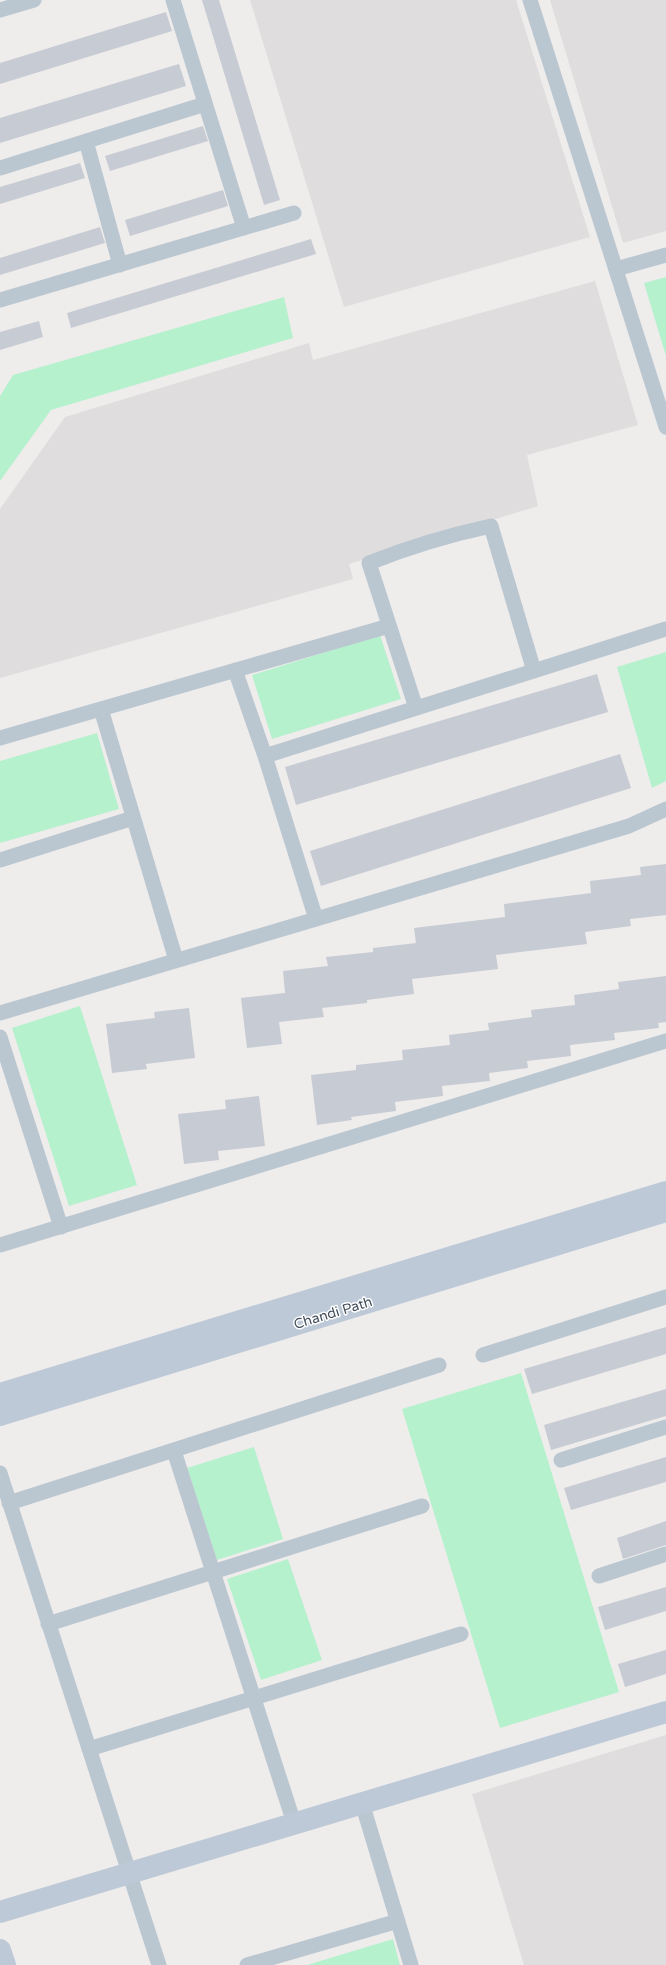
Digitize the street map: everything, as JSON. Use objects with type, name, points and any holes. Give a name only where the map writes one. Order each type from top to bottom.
[{"type":"main road","name":"Chandi Path","points":[[0,1394],[666,1192]]},
{"type":"main road","name":"Chandi Path","points":[[0,1415],[666,1211]]},
{"type":"main road","points":[[0,1912],[666,1712]]},
{"type":"main road","points":[[0,1950],[5,1965]]},
{"type":"street","points":[[0,10],[34,0]]},
{"type":"street","points":[[173,0],[244,228]]},
{"type":"street","points":[[530,0],[666,427]]},
{"type":"street","points":[[0,168],[206,104]]},
{"type":"street","points":[[86,141],[120,265]]},
{"type":"street","points":[[0,300],[294,214]]},
{"type":"street","points":[[616,269],[666,255]]},
{"type":"street","points":[[416,708],[369,562],[420,544],[491,526],[534,671]]},
{"type":"street","points":[[0,738],[389,626]]},
{"type":"street","points":[[265,756],[666,629]]},
{"type":"street","points":[[235,670],[265,756],[316,919]]},
{"type":"street","points":[[101,709],[176,960]]},
{"type":"street","points":[[0,1013],[629,826],[666,809]]},
{"type":"street","points":[[0,860],[133,818]]},
{"type":"street","points":[[0,1037],[60,1227]]},
{"type":"street","points":[[0,1245],[666,1041]]},
{"type":"street","points":[[483,1355],[666,1296]]},
{"type":"street","points":[[9,1503],[439,1365]]},
{"type":"street","points":[[562,1460],[666,1427]]},
{"type":"street","points":[[174,1451],[294,1823]]},
{"type":"street","points":[[0,1474],[159,1965]]},
{"type":"street","points":[[48,1624],[422,1506]]},
{"type":"street","points":[[599,1576],[666,1554]]},
{"type":"street","points":[[89,1749],[461,1634]]},
{"type":"street","points":[[362,1803],[411,1965]]},
{"type":"street","points":[[247,1965],[398,1921]]},
{"type":"shaded area","points":[[250,0],[516,0],[590,237],[344,307]]},
{"type":"shaded area","points":[[550,0],[666,0],[666,231],[623,243]]},
{"type":"shaded area","points":[[595,281],[638,425],[527,455],[538,506],[349,564],[353,579],[0,678],[0,509],[65,417],[309,343],[313,360]]},
{"type":"shaded area","points":[[666,1735],[666,1965],[524,1965],[472,1794]]},
{"type":"green space","points":[[666,277],[666,356],[644,283]]},
{"type":"green space","points":[[284,297],[293,338],[51,410],[0,481],[0,396],[13,375]]},
{"type":"green space","points":[[380,635],[401,699],[272,739],[252,675]]},
{"type":"green space","points":[[666,652],[666,781],[652,788],[617,667]]},
{"type":"green space","points":[[97,733],[119,809],[0,843],[0,761]]},
{"type":"green space","points":[[80,1006],[137,1185],[69,1206],[12,1028]]},
{"type":"green space","points":[[521,1373],[619,1692],[500,1728],[402,1409]]},
{"type":"green space","points":[[254,1447],[283,1539],[217,1560],[187,1468]]},
{"type":"green space","points":[[288,1559],[322,1660],[261,1680],[227,1579]]},
{"type":"green space","points":[[393,1939],[400,1965],[307,1965]]},
{"type":"building","points":[[202,0],[219,0],[280,200],[264,205]]},
{"type":"building","points":[[166,12],[172,31],[0,84],[0,63]]},
{"type":"building","points":[[179,64],[186,86],[0,143],[0,118]]},
{"type":"building","points":[[203,126],[208,141],[110,171],[105,156]]},
{"type":"building","points":[[80,163],[85,178],[0,204],[0,187]]},
{"type":"building","points":[[223,190],[228,206],[130,236],[125,220]]},
{"type":"building","points":[[100,227],[105,243],[0,275],[0,258]]},
{"type":"building","points":[[311,239],[316,254],[71,328],[67,313]]},
{"type":"building","points":[[39,321],[43,337],[0,350],[0,332]]},
{"type":"building","points":[[597,674],[608,712],[296,805],[285,767]]},
{"type":"building","points":[[620,754],[631,788],[321,886],[310,851]]},
{"type":"building","points":[[666,864],[666,915],[630,919],[631,926],[585,932],[587,944],[496,955],[498,969],[412,979],[414,994],[367,1000],[367,1003],[322,1008],[324,1017],[279,1022],[282,1044],[247,1048],[241,998],[285,993],[283,971],[328,966],[326,957],[373,952],[373,948],[416,943],[414,928],[505,917],[504,904],[591,893],[590,881],[641,875],[640,867]]},
{"type":"building","points":[[666,976],[666,1022],[658,1023],[659,1028],[614,1033],[615,1040],[570,1045],[571,1056],[527,1061],[528,1068],[489,1073],[490,1081],[442,1086],[443,1096],[395,1102],[396,1111],[351,1117],[352,1120],[317,1125],[311,1075],[356,1070],[356,1065],[403,1060],[402,1050],[450,1045],[449,1035],[489,1030],[488,1023],[532,1017],[531,1010],[575,1005],[574,995],[619,989],[618,982]]},
{"type":"building","points":[[189,1008],[195,1058],[146,1064],[147,1069],[112,1073],[106,1024],[155,1018],[154,1012]]},
{"type":"building","points":[[259,1096],[265,1146],[218,1151],[219,1160],[184,1164],[178,1114],[226,1109],[225,1100]]},
{"type":"building","points":[[666,1327],[666,1354],[532,1394],[524,1369]]},
{"type":"building","points":[[666,1389],[666,1416],[551,1450],[544,1425]]},
{"type":"building","points":[[666,1457],[666,1482],[571,1510],[564,1488]]},
{"type":"building","points":[[666,1521],[666,1545],[623,1559],[617,1538]]},
{"type":"building","points":[[666,1587],[666,1611],[605,1630],[598,1607]]},
{"type":"building","points":[[666,1650],[666,1674],[625,1687],[618,1664]]}]
